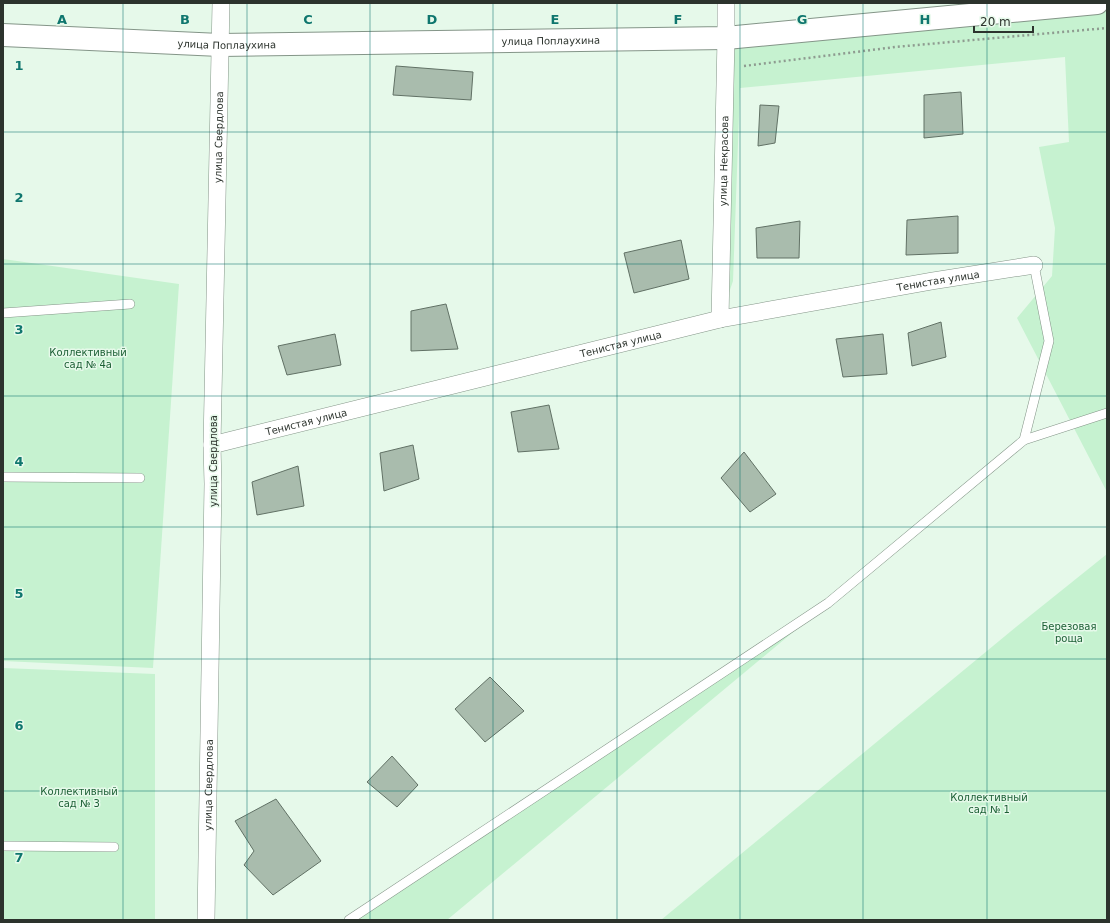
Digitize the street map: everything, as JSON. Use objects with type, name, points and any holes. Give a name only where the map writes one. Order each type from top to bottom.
[{"type":"street","name":"улица Свердлова","points":[[206,920],[213,500],[212,445],[221,3]]},
{"type":"street","name":"улица Некрасова","points":[[720,319],[726,3]]},
{"type":"street","name":"улица Поплаухина","points":[[3,35],[220,45],[726,38],[1097,3]]},
{"type":"street","name":"Тенистая улица","points":[[212,445],[720,319],[932,281],[1034,265]]},
{"type":"lane","points":[[1024,440],[1048,341],[1034,265]]},
{"type":"lane","points":[[3,313],[130,304]]},
{"type":"lane","points":[[348,920],[828,603],[1024,440],[1107,412]]},
{"type":"lane","points":[[3,477],[140,478]]},
{"type":"lane","points":[[3,846],[114,848]]},
{"type":"path","points":[[743,66],[895,47],[1107,28]]},
{"type":"green space","points":[[1107,3],[1107,492],[1017,318],[1052,276],[1055,228],[1039,147],[1069,142],[1065,57],[740,88],[733,281],[720,319],[726,38]]},
{"type":"green space","name":"Коллективный сад № 4а","points":[[3,259],[179,284],[153,668],[3,661]]},
{"type":"green space","name":"Коллективный сад № 1","points":[[1107,554],[1107,920],[661,920],[1016,627]]},
{"type":"green space","points":[[828,603],[447,920],[349,920]]},
{"type":"green space","name":"Коллективный сад № 3","points":[[3,668],[155,674],[155,920],[3,920]]},
{"type":"building","points":[[396,66],[473,72],[471,100],[393,95]]},
{"type":"building","points":[[961,92],[963,134],[924,138],[924,95]]},
{"type":"building","points":[[760,105],[779,106],[775,143],[758,146]]},
{"type":"building","points":[[958,216],[958,253],[906,255],[907,220]]},
{"type":"building","points":[[800,221],[799,258],[757,258],[756,228]]},
{"type":"building","points":[[681,240],[689,279],[634,293],[624,253]]},
{"type":"building","points":[[446,304],[458,349],[411,351],[411,311]]},
{"type":"building","points":[[941,322],[946,357],[912,366],[908,333]]},
{"type":"building","points":[[335,334],[341,365],[287,375],[278,346]]},
{"type":"building","points":[[883,334],[887,374],[843,377],[836,339]]},
{"type":"building","points":[[549,405],[559,449],[518,452],[511,412]]},
{"type":"building","points":[[413,445],[419,479],[384,491],[380,453]]},
{"type":"building","points":[[744,452],[776,494],[750,512],[721,478]]},
{"type":"building","points":[[298,466],[304,506],[257,515],[252,482]]},
{"type":"building","points":[[490,677],[524,711],[485,742],[455,709]]},
{"type":"building","points":[[392,756],[418,785],[397,807],[367,782]]},
{"type":"building","points":[[276,799],[321,861],[273,895],[244,865],[254,851],[235,821]]},
{"type":"park label","name":"Березовая роща","points":[[1069,632]]}]
